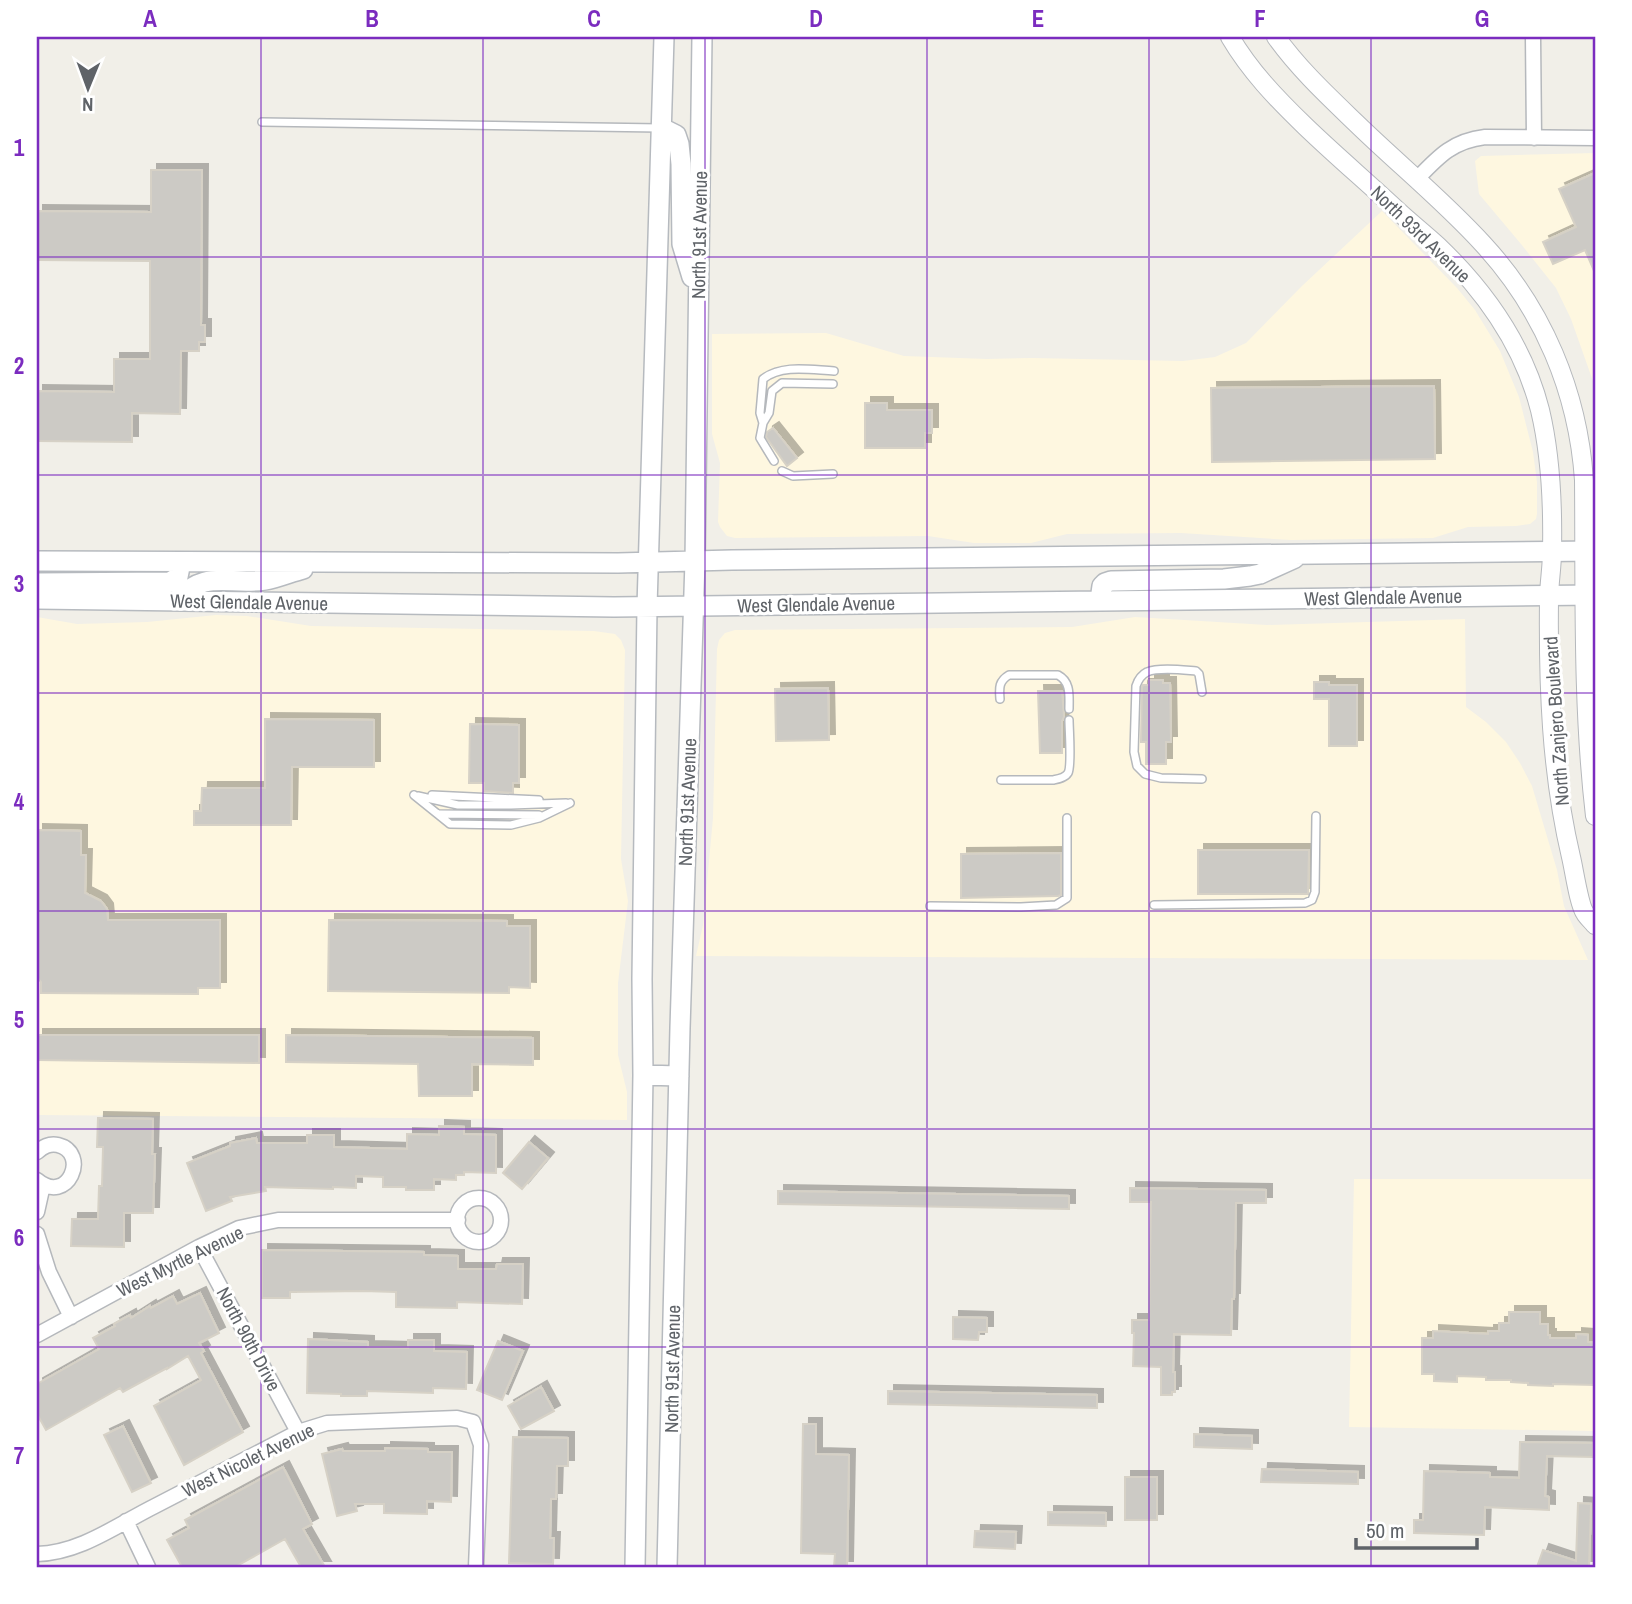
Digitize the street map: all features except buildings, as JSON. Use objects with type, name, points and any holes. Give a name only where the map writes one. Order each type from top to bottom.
[{"type":"main road","name":"North 91st Avenue","points":[[635,1567],[648,607],[664,37]]},
{"type":"main road","name":"North 91st Avenue","points":[[667,1567],[694,606],[702,37]]},
{"type":"main road","points":[[662,128],[676,135],[679,144],[682,244],[698,295]]},
{"type":"main road","name":"West Glendale Avenue","points":[[37,561],[649,563],[1590,551]]},
{"type":"main road","points":[[1100,600],[1100,589],[1105,583],[1119,580],[1224,579],[1250,576],[1302,554]]},
{"type":"main road","points":[[37,583],[170,582],[178,577],[181,562]]},
{"type":"main road","points":[[176,601],[190,587],[203,581],[264,580],[327,562]]},
{"type":"main road","name":"West Glendale Avenue","points":[[37,599],[648,607],[1590,595]]},
{"type":"main road","points":[[643,1074],[679,1076]]},
{"type":"street","name":"North 93rd Avenue","points":[[1230,37],[1240,54],[1269,89],[1328,148],[1462,270],[1503,325],[1524,363],[1540,409],[1549,459],[1552,552],[1549,595]]},
{"type":"street","name":"North 93rd Avenue","points":[[1276,37],[1312,80],[1482,243],[1530,306],[1556,357],[1574,411],[1583,458],[1590,551],[1590,595]]},
{"type":"street","points":[[1533,37],[1534,138]]},
{"type":"street","points":[[1416,180],[1441,154],[1463,142],[1485,137],[1595,138]]},
{"type":"street","name":"North Zanjero Boulevard","points":[[1549,595],[1550,690],[1559,796],[1583,911],[1595,925]]},
{"type":"street","name":"North Zanjero Boulevard","points":[[1590,595],[1586,704],[1595,816]]},
{"type":"street","points":[[37,1152],[43,1147],[56,1145],[68,1151],[74,1163],[68,1181],[56,1188],[40,1183],[37,1212]]},
{"type":"street","name":"West Myrtle Avenue","points":[[37,1335],[239,1228],[278,1220],[457,1220]]},
{"type":"street","points":[[37,1234],[49,1272],[71,1317]]},
{"type":"street","name":"North 90th Drive","points":[[199,1247],[299,1432]]},
{"type":"street","name":"West Nicolet Avenue","points":[[37,1554],[55,1554],[93,1540],[299,1432],[327,1423],[457,1418],[473,1422],[481,1445],[476,1567]]},
{"type":"street","points":[[126,1521],[148,1567]]},
{"type":"lane","points":[[262,122],[662,128]]},
{"type":"lane","points":[[763,423],[760,413],[763,379],[771,373],[781,370],[834,371]]},
{"type":"lane","points":[[774,461],[760,438],[763,423],[769,413],[772,390],[782,383],[833,384]]},
{"type":"lane","points":[[782,471],[793,475],[833,474]]},
{"type":"lane","points":[[1202,692],[1196,671],[1156,670],[1146,672],[1139,678],[1136,686],[1134,752],[1137,766],[1145,774],[1161,778],[1202,779]]},
{"type":"lane","points":[[1000,699],[999,685],[1009,675],[1058,675],[1065,678],[1068,684],[1069,709]]},
{"type":"lane","points":[[1002,780],[1061,779],[1068,773],[1069,720]]},
{"type":"lane","points":[[414,795],[458,805],[570,803],[546,815],[510,825],[450,824],[414,795]]},
{"type":"lane","points":[[1154,905],[1306,903],[1312,900],[1315,892],[1316,816]]},
{"type":"lane","points":[[930,906],[1056,905],[1067,898],[1068,818]]},
{"type":"shaded area","points":[[1595,153],[1595,387],[1571,319],[1556,288],[1479,194],[1475,161],[1481,156]]},
{"type":"shaded area","points":[[1382,211],[1457,288],[1475,310],[1500,351],[1519,397],[1533,452],[1537,514],[1530,524],[1468,527],[1433,538],[1291,540],[1181,533],[1067,534],[1031,543],[974,543],[928,536],[735,538],[727,536],[720,527],[720,463],[712,434],[712,334],[826,333],[904,356],[1183,361],[1215,357],[1246,343]]},
{"type":"shaded area","points":[[216,615],[247,616],[311,626],[594,631],[615,634],[621,640],[625,650],[621,859],[628,901],[618,983],[618,1055],[627,1092],[627,1120],[37,1115],[37,617],[77,624],[147,622]]},
{"type":"shaded area","points":[[1135,617],[1267,625],[1465,619],[1466,707],[1506,742],[1532,786],[1557,870],[1564,906],[1588,960],[696,956],[703,925],[713,818],[717,649],[719,640],[725,633],[735,630],[1072,627]]},
{"type":"shaded area","points":[[1354,1179],[1595,1179],[1595,1431],[1349,1427]]}]
